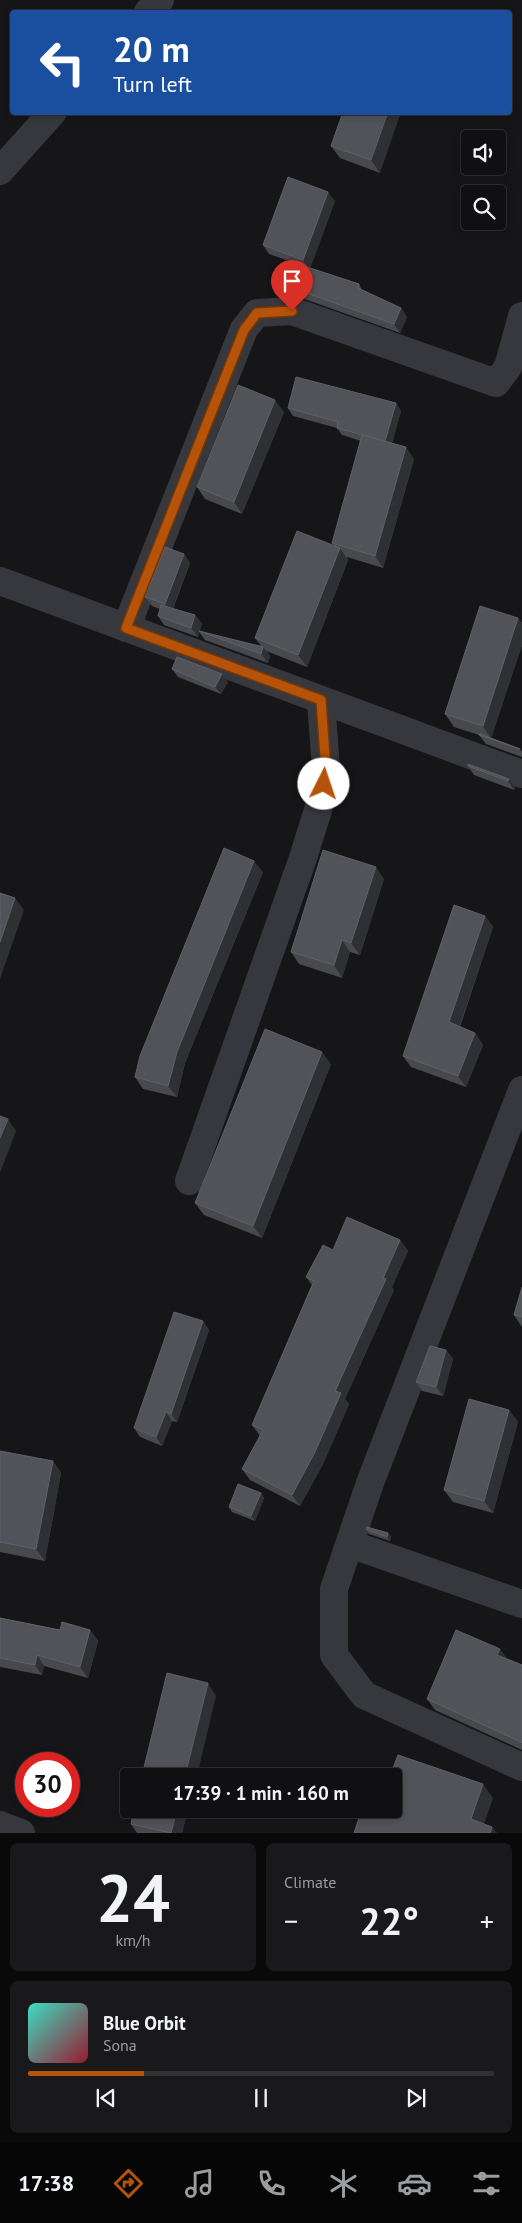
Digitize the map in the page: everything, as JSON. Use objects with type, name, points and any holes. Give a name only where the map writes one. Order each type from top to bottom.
[{"type":"street","points":[[150,10],[160,0]]},
{"type":"street","points":[[0,171],[50,115]]},
{"type":"street","points":[[126,628],[244,330],[257,313],[292,311],[496,383],[508,367],[522,316]]},
{"type":"street","points":[[0,581],[522,774]]},
{"type":"street","points":[[190,1181],[318,810],[326,770],[321,700]]},
{"type":"street","points":[[522,1090],[370,1483],[334,1589],[334,1655],[364,1695],[522,1767]]},
{"type":"street","points":[[350,1544],[522,1604]]},
{"type":"street","points":[[0,1825],[21,1833]]},
{"type":"building","points":[[342,115],[387,115],[371,160],[331,146]]},
{"type":"building","points":[[288,177],[328,192],[303,260],[263,245]]},
{"type":"building","points":[[298,264],[359,284],[358,288],[401,308],[394,324],[290,287]]},
{"type":"building","points":[[296,377],[396,403],[385,441],[337,428],[338,422],[288,408]]},
{"type":"building","points":[[238,385],[275,400],[234,502],[197,487]]},
{"type":"building","points":[[362,435],[406,447],[375,556],[332,543]]},
{"type":"building","points":[[297,531],[340,548],[298,655],[255,638]]},
{"type":"building","points":[[165,547],[184,554],[165,604],[145,597]]},
{"type":"building","points":[[161,605],[195,615],[191,628],[158,616]]},
{"type":"building","points":[[480,606],[518,618],[483,726],[445,714]]},
{"type":"building","points":[[199,631],[263,647],[261,654]]},
{"type":"building","points":[[177,657],[222,674],[215,687],[172,669]]},
{"type":"building","points":[[480,734],[520,749],[479,735]]},
{"type":"building","points":[[468,764],[509,779],[508,781],[468,766]]},
{"type":"building","points":[[224,848],[254,861],[177,1052],[168,1086],[135,1077],[140,1056]]},
{"type":"building","points":[[323,850],[376,867],[351,943],[342,940],[334,965],[291,952]]},
{"type":"building","points":[[0,893],[15,898],[0,942]]},
{"type":"building","points":[[454,905],[485,916],[449,1022],[475,1033],[458,1076],[403,1056]]},
{"type":"building","points":[[265,1029],[322,1052],[253,1226],[195,1203]]},
{"type":"building","points":[[0,1116],[8,1119],[0,1138]]},
{"type":"building","points":[[347,1217],[400,1240],[383,1278],[386,1279],[335,1391],[341,1393],[315,1452],[292,1495],[242,1469],[263,1430],[252,1425],[314,1281],[306,1277],[323,1245],[333,1250]]},
{"type":"building","points":[[522,1287],[522,1317],[514,1315]]},
{"type":"building","points":[[174,1312],[203,1321],[171,1414],[166,1412],[156,1437],[134,1428]]},
{"type":"building","points":[[430,1346],[446,1350],[436,1387],[416,1382]]},
{"type":"building","points":[[469,1399],[509,1410],[484,1501],[444,1490]]},
{"type":"building","points":[[0,1451],[53,1461],[36,1549],[0,1542]]},
{"type":"building","points":[[238,1484],[261,1493],[251,1516],[229,1507]]},
{"type":"building","points":[[367,1527],[388,1533],[387,1537],[366,1529]]},
{"type":"building","points":[[0,1618],[60,1630],[62,1622],[90,1630],[80,1667],[37,1655],[35,1665],[0,1658]]},
{"type":"building","points":[[456,1630],[500,1649],[497,1655],[522,1665],[522,1743],[427,1699]]},
{"type":"building","points":[[167,1673],[208,1683],[187,1768],[144,1768]]},
{"type":"building","points":[[398,1755],[483,1784],[471,1819],[492,1827],[490,1833],[354,1833],[359,1818],[402,1818],[402,1768],[393,1768]]},
{"type":"building","points":[[132,1818],[175,1818],[171,1833],[131,1824]]},
{"type":"route","points":[[292,311],[257,313],[244,330],[126,628],[321,700],[326,770],[324,784]]}]
